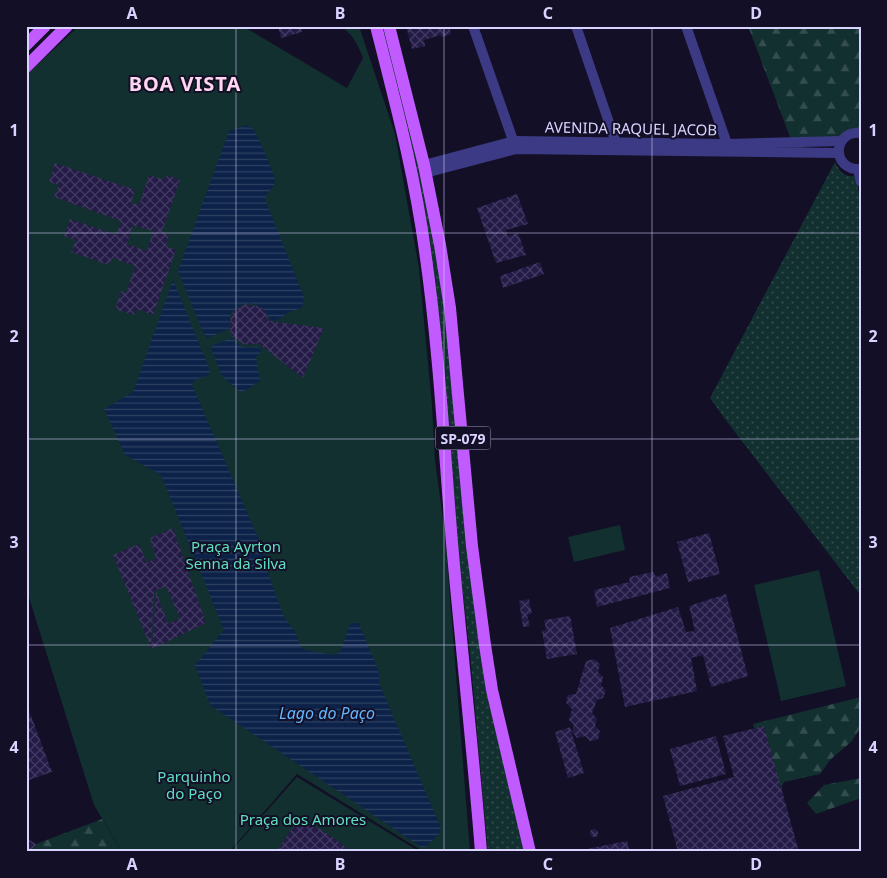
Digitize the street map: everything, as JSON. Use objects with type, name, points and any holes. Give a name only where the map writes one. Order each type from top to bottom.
[{"type":"main road","points":[[26,44],[45,26]]},
{"type":"main road","points":[[26,67],[67,26]]},
{"type":"main road","name":"SP-079","points":[[376,26],[399,114],[412,174],[434,315],[452,544],[482,852]]},
{"type":"main road","name":"SP-079","points":[[389,26],[424,169],[450,308],[473,554],[490,681],[530,852]]},
{"type":"street","points":[[473,26],[515,145]]},
{"type":"street","points":[[576,26],[616,143]]},
{"type":"street","points":[[686,26],[727,144]]},
{"type":"street","name":"AVENIDA RAQUEL JACOB","points":[[424,169],[515,145],[616,143],[727,144],[841,141],[852,133],[861,133]]},
{"type":"street","points":[[841,141],[838,153],[840,160],[851,169],[859,169],[861,182]]},
{"type":"street","name":"AVENIDA RAQUEL JACOB","points":[[515,145],[838,153]]},
{"type":"green space","name":"Praça Ayrton Senna da Silva","points":[[79,26],[238,26],[246,28],[347,88],[363,58],[351,35],[339,26],[359,26],[395,134],[419,268],[432,405],[435,460],[445,534],[470,852],[424,852],[297,774],[229,852],[122,852],[94,805],[26,588],[26,75]]},
{"type":"green space","points":[[380,26],[385,26],[421,172],[444,299],[469,565],[524,852],[488,852],[470,653],[458,551],[447,406]]},
{"type":"green space","points":[[748,26],[861,26],[861,132],[795,150]]},
{"type":"green space","points":[[835,162],[843,173],[848,176],[855,176],[861,202],[861,596],[710,398]]},
{"type":"green space","points":[[620,525],[625,550],[574,562],[568,537]]},
{"type":"green space","points":[[819,570],[846,686],[781,701],[754,585]]},
{"type":"green space","points":[[861,697],[861,727],[851,742],[830,760],[820,774],[784,782],[779,792],[772,791],[753,724]]},
{"type":"green space","name":"Praça dos Amores","points":[[297,777],[420,852],[230,852]]},
{"type":"green space","points":[[861,778],[861,798],[816,814],[807,803],[824,785]]},
{"type":"green space","points":[[102,819],[122,852],[31,852],[36,844]]},
{"type":"water","points":[[246,125],[254,129],[275,178],[273,187],[265,199],[304,297],[302,308],[289,312],[276,321],[270,320],[257,305],[246,304],[235,309],[230,315],[229,329],[207,338],[178,271],[229,131]]},
{"type":"water","name":"Lago do Paço","points":[[173,280],[210,370],[210,374],[194,381],[192,385],[266,556],[268,573],[284,617],[296,633],[300,646],[305,650],[335,655],[341,650],[350,624],[354,622],[359,624],[379,672],[379,683],[441,828],[439,834],[425,847],[421,847],[210,705],[195,665],[224,630],[161,475],[125,455],[104,409],[133,392]]},
{"type":"water","points":[[232,338],[243,347],[257,346],[262,351],[256,357],[260,381],[240,392],[222,376],[211,349],[213,345]]},
{"type":"building","points":[[278,26],[301,26],[302,32],[281,38]]},
{"type":"building","points":[[406,26],[449,26],[451,34],[424,40],[425,46],[412,49]]},
{"type":"building","points":[[55,163],[135,190],[131,203],[139,205],[149,175],[165,180],[167,175],[180,180],[162,232],[169,235],[166,246],[176,250],[153,315],[137,309],[134,315],[115,309],[121,291],[126,293],[135,266],[112,258],[109,265],[71,252],[76,240],[64,236],[70,219],[116,235],[121,221],[54,197],[59,185],[49,182]],"holes":[[[133,225],[153,231],[147,251],[127,244]]]},
{"type":"building","points":[[517,194],[528,224],[506,230],[508,236],[518,233],[526,255],[496,263],[477,208]]},
{"type":"building","points":[[540,262],[544,274],[503,288],[500,276]]},
{"type":"building","points":[[246,304],[260,307],[265,311],[269,321],[324,328],[303,378],[258,343],[243,344],[232,336],[230,329],[231,316],[235,310]]},
{"type":"building","points":[[173,528],[206,623],[152,649],[156,591],[168,624],[180,618],[166,587],[156,590],[154,593],[151,648],[113,555],[139,544],[147,563],[156,558],[150,538]]},
{"type":"building","points":[[709,533],[720,574],[688,582],[677,542]]},
{"type":"building","points":[[653,572],[656,577],[667,573],[670,588],[597,607],[594,590],[630,582],[629,577]]},
{"type":"building","points":[[726,594],[748,676],[711,687],[703,655],[691,658],[697,691],[625,707],[610,628],[678,607],[686,632],[695,631],[689,606]]},
{"type":"building","points":[[529,599],[532,614],[527,615],[530,626],[523,627],[519,601]]},
{"type":"building","points":[[570,616],[577,654],[547,659],[542,631],[546,630],[544,620]]},
{"type":"building","points":[[594,659],[600,664],[598,672],[603,677],[601,685],[606,691],[603,698],[597,700],[592,713],[597,719],[595,726],[600,731],[598,740],[590,741],[585,736],[577,738],[572,731],[574,725],[569,720],[572,709],[566,703],[568,695],[576,694],[586,661]]},
{"type":"building","points":[[26,702],[52,772],[26,781]]},
{"type":"building","points":[[764,726],[799,852],[678,852],[663,796],[734,777],[723,736]]},
{"type":"building","points":[[570,727],[584,773],[568,778],[555,732]]},
{"type":"building","points":[[716,736],[726,774],[680,786],[670,749]]},
{"type":"building","points":[[300,817],[331,836],[352,852],[276,852]]},
{"type":"building","points":[[594,829],[598,833],[594,837],[590,833]]},
{"type":"building","points":[[26,838],[36,844],[31,852],[26,852]]},
{"type":"building","points":[[627,841],[630,852],[588,852],[587,849]]},
{"type":"district","name":"BOA VISTA","points":[[185,83]]},
{"type":"park label","name":"Parquinho do Paço","points":[[194,784]]}]
